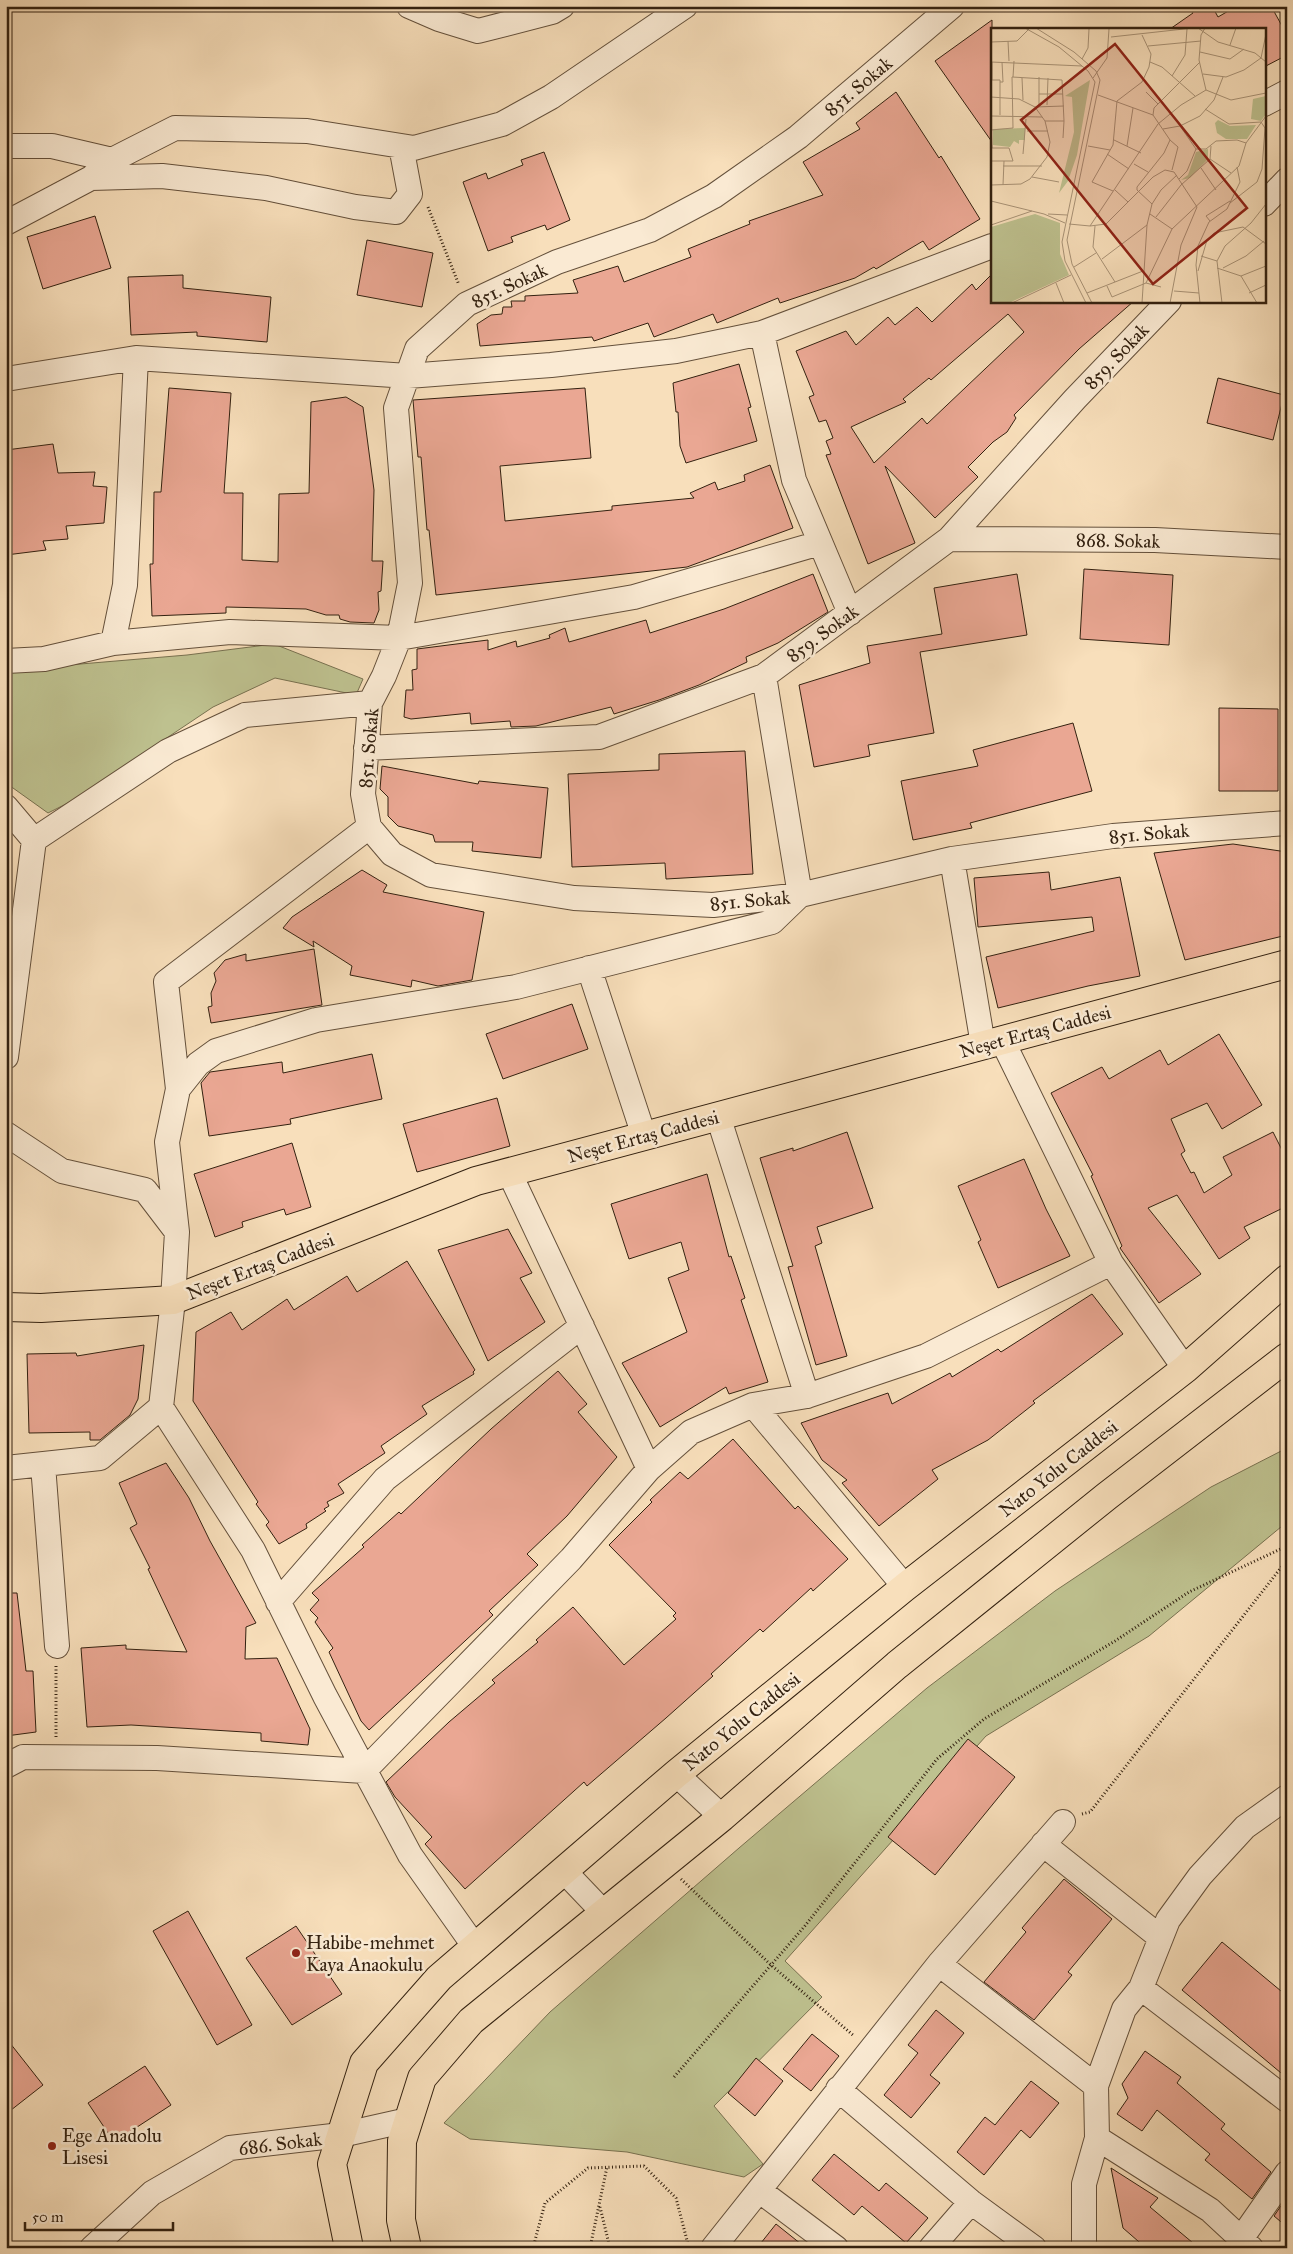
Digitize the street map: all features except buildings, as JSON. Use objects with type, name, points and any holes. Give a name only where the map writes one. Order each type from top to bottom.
[{"type":"main road","name":"Neşet Ertaş Caddesi","points":[[6,1307],[41,1308],[173,1300],[476,1181],[1287,964]]},
{"type":"main road","name":"Nato Yolu Caddesi","points":[[349,2248],[332,2164],[364,2063],[439,1978],[676,1774],[905,1587],[1185,1368],[1287,1279]]},
{"type":"main road","points":[[407,2248],[401,2220],[402,2141],[422,2078],[471,2021],[722,1817],[898,1665],[1107,1496],[1287,1357]]},
{"type":"street","points":[[409,6],[439,19],[478,31],[552,12],[562,6]]},
{"type":"street","points":[[6,224],[91,178],[112,160],[175,128],[307,131],[414,148],[502,124],[551,97],[685,6]]},
{"type":"street","name":"851. Sokak","points":[[952,6],[798,137],[714,196],[650,230],[557,262],[467,304],[417,349],[396,408],[410,583],[399,638],[384,676],[370,703],[363,794],[369,827],[392,854],[431,874],[574,898],[713,905],[800,895],[952,859],[1113,836],[1287,823]]},
{"type":"street","points":[[1266,103],[1287,92]]},
{"type":"street","points":[[6,146],[52,146],[112,160]]},
{"type":"street","points":[[91,178],[162,176],[266,188],[356,207],[396,212],[410,194],[416,191],[401,146]]},
{"type":"street","points":[[1266,202],[1287,180]]},
{"type":"street","points":[[6,379],[136,358],[408,376],[551,365],[676,351],[762,333],[991,246]]},
{"type":"street","name":"859. Sokak","points":[[366,748],[599,737],[764,676],[950,539],[1075,399],[1169,302]]},
{"type":"street","points":[[762,333],[794,480],[850,613]]},
{"type":"street","points":[[113,643],[125,585],[136,358]]},
{"type":"street","name":"868. Sokak","points":[[950,539],[1154,540],[1287,547]]},
{"type":"street","points":[[6,661],[44,659],[113,643],[230,632],[399,638],[634,597],[820,543]]},
{"type":"street","points":[[178,1089],[198,1064],[216,1051],[316,1020],[516,987],[772,922],[800,895],[764,676]]},
{"type":"street","points":[[34,840],[168,751],[245,716],[370,703]]},
{"type":"street","points":[[6,807],[34,840],[6,1057]]},
{"type":"street","points":[[369,827],[166,982],[178,1089],[167,1142],[177,1232],[173,1300],[161,1408],[253,1550],[364,1771],[410,1856],[475,1947]]},
{"type":"street","points":[[952,859],[992,1043],[1111,1263],[1185,1368]]},
{"type":"street","points":[[590,968],[644,1136]]},
{"type":"street","points":[[718,1116],[807,1396]]},
{"type":"street","points":[[7,1130],[62,1171],[145,1190],[177,1232]]},
{"type":"street","points":[[509,1172],[649,1469]]},
{"type":"street","points":[[6,1766],[23,1757],[157,1758],[364,1771],[571,1559],[649,1469],[691,1432],[752,1405],[807,1396],[926,1356],[1111,1263]]},
{"type":"street","points":[[278,1602],[385,1479],[582,1326]]},
{"type":"street","points":[[752,1405],[905,1587]]},
{"type":"street","points":[[6,1468],[100,1458],[161,1408]]},
{"type":"street","points":[[43,1465],[56,1646]]},
{"type":"street","points":[[676,1774],[722,1817]]},
{"type":"street","points":[[1084,2248],[1084,2184],[1097,2138],[1096,2086],[1124,2008],[1140,1988],[1168,1920],[1200,1876],[1245,1827],[1287,1797]]},
{"type":"street","points":[[713,2248],[939,1964],[1063,1822]]},
{"type":"street","points":[[1043,1844],[1161,1938]]},
{"type":"street","points":[[564,1871],[604,1913]]},
{"type":"street","points":[[939,1964],[1096,2086]]},
{"type":"street","points":[[1140,1988],[1287,2100]]},
{"type":"street","points":[[838,2089],[971,2202],[1034,2248]]},
{"type":"street","name":"686. Sokak","points":[[92,2248],[152,2193],[230,2148],[341,2135],[408,2120]]},
{"type":"street","points":[[1097,2138],[1210,2210],[1246,2243],[1287,2173]]},
{"type":"street","points":[[760,2191],[836,2248]]},
{"type":"street","points":[[931,2248],[971,2202]]},
{"type":"path","points":[[416,191],[467,304]]},
{"type":"path","points":[[674,2077],[804,1927],[937,1759],[984,1718],[1115,1641],[1189,1592],[1287,1546]]},
{"type":"path","points":[[1063,1822],[1090,1812],[1287,1560]]},
{"type":"path","points":[[56,1646],[56,1757]]},
{"type":"path","points":[[664,1863],[771,1965],[870,2050]]},
{"type":"path","points":[[533,2248],[544,2203],[588,2168],[644,2166],[676,2198],[689,2248]]},
{"type":"path","points":[[590,2248],[608,2167]]},
{"type":"path","points":[[600,2204],[610,2248]]},
{"type":"green space","points":[[274,644],[363,679],[356,695],[275,678],[213,707],[74,800],[48,813],[6,783],[6,673],[33,668],[187,655]]},
{"type":"green space","points":[[1287,1448],[1287,1522],[1149,1636],[986,1736],[785,1961],[822,1997],[714,2106],[763,2164],[744,2177],[627,2152],[470,2139],[444,2123],[550,2012],[927,1688],[1055,1591],[1211,1487]]},
{"type":"place","name":"Habibe-mehmet Kaya Anaokulu","points":[[296,1953]]},
{"type":"place","name":"Ege Anadolu Lisesi","points":[[52,2146]]}]
